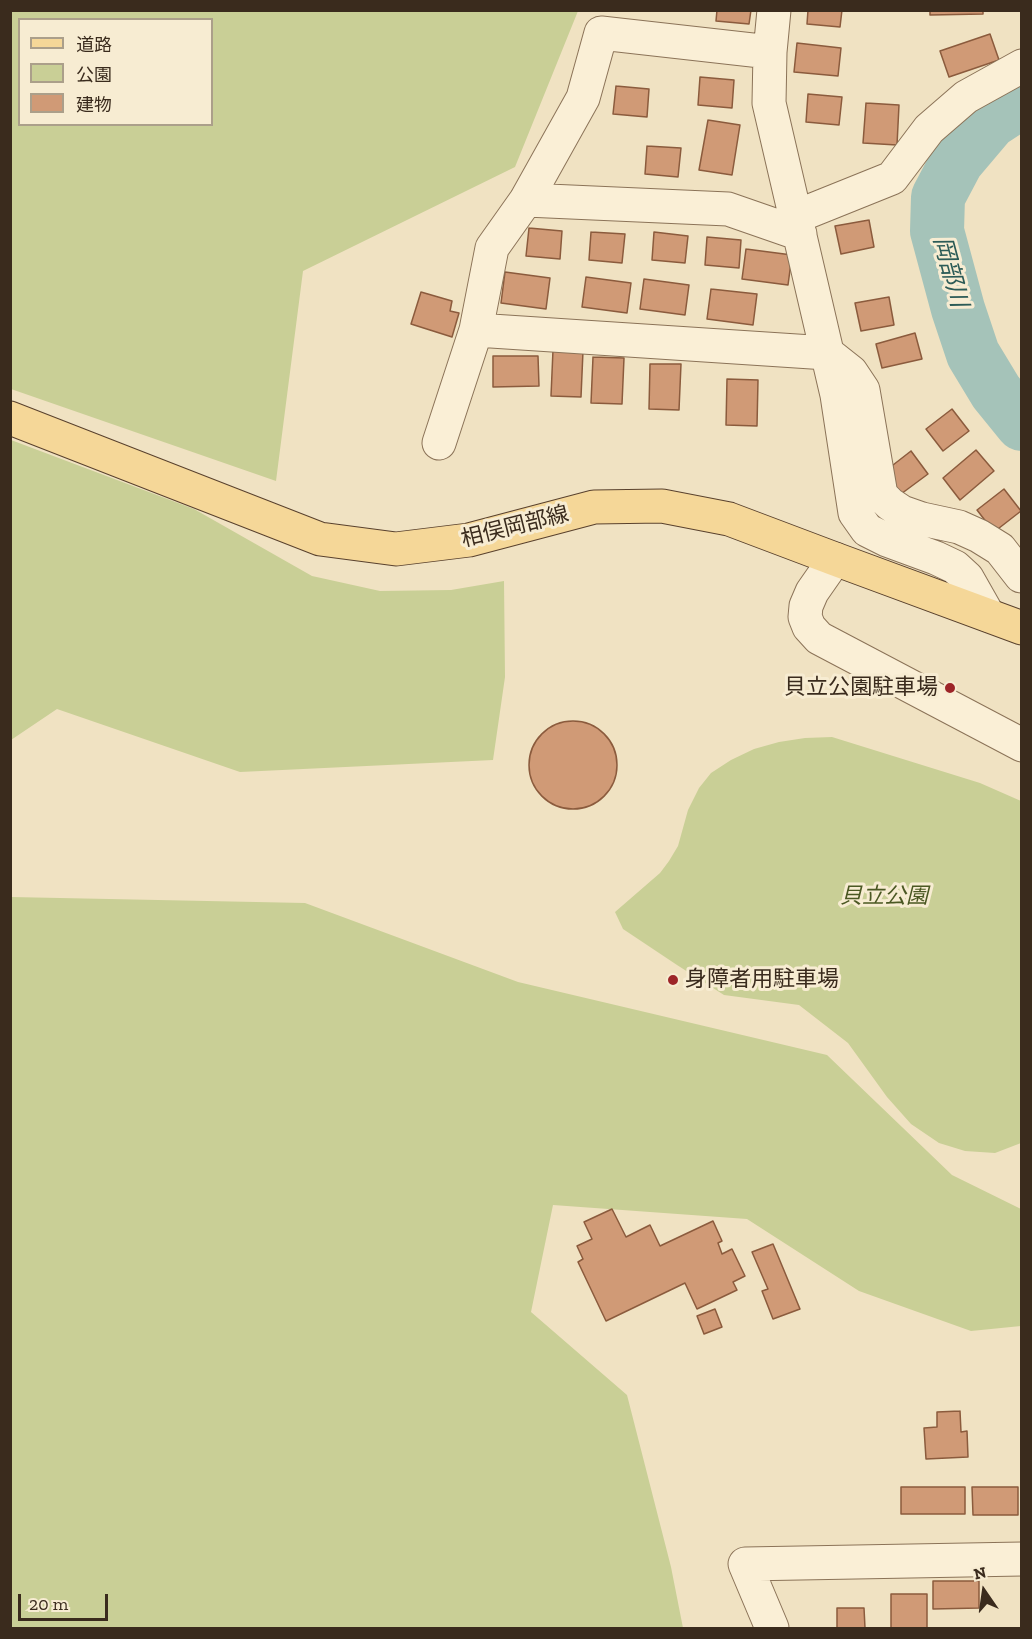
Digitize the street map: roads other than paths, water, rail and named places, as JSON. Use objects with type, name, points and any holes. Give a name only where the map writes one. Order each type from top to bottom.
[{"type":"main road","name":"相俣岡部線","points":[[10,418],[321,539],[396,549],[469,540],[594,507],[662,506],[729,519],[1022,628]]},
{"type":"street","points":[[774,10],[769,102],[837,395],[855,513],[867,530],[956,567],[967,578],[988,615]]},
{"type":"street","points":[[439,443],[476,330],[492,248],[526,200],[583,98],[601,33],[770,52]]},
{"type":"street","points":[[526,200],[728,209],[797,225],[892,178],[929,129],[966,97],[1022,66]]},
{"type":"street","points":[[476,330],[827,353],[851,372],[863,390],[882,495],[902,512],[959,527],[979,536],[1000,549],[1021,576]]},
{"type":"street","points":[[835,560],[812,592],[806,606],[805,617],[809,627],[819,638],[1022,745]]},
{"type":"street","points":[[772,1629],[745,1564],[1022,1559]]},
{"type":"waterway","name":"岡部川","points":[[1022,101],[990,122],[957,161],[938,197],[937,231],[973,354],[996,392],[1022,424]]},
{"type":"place","name":"貝立公園駐車場","points":[[950,688]]},
{"type":"place","name":"身障者用駐車場","points":[[673,980]]},
{"type":"park label","name":"貝立公園","points":[[884,897]]}]
